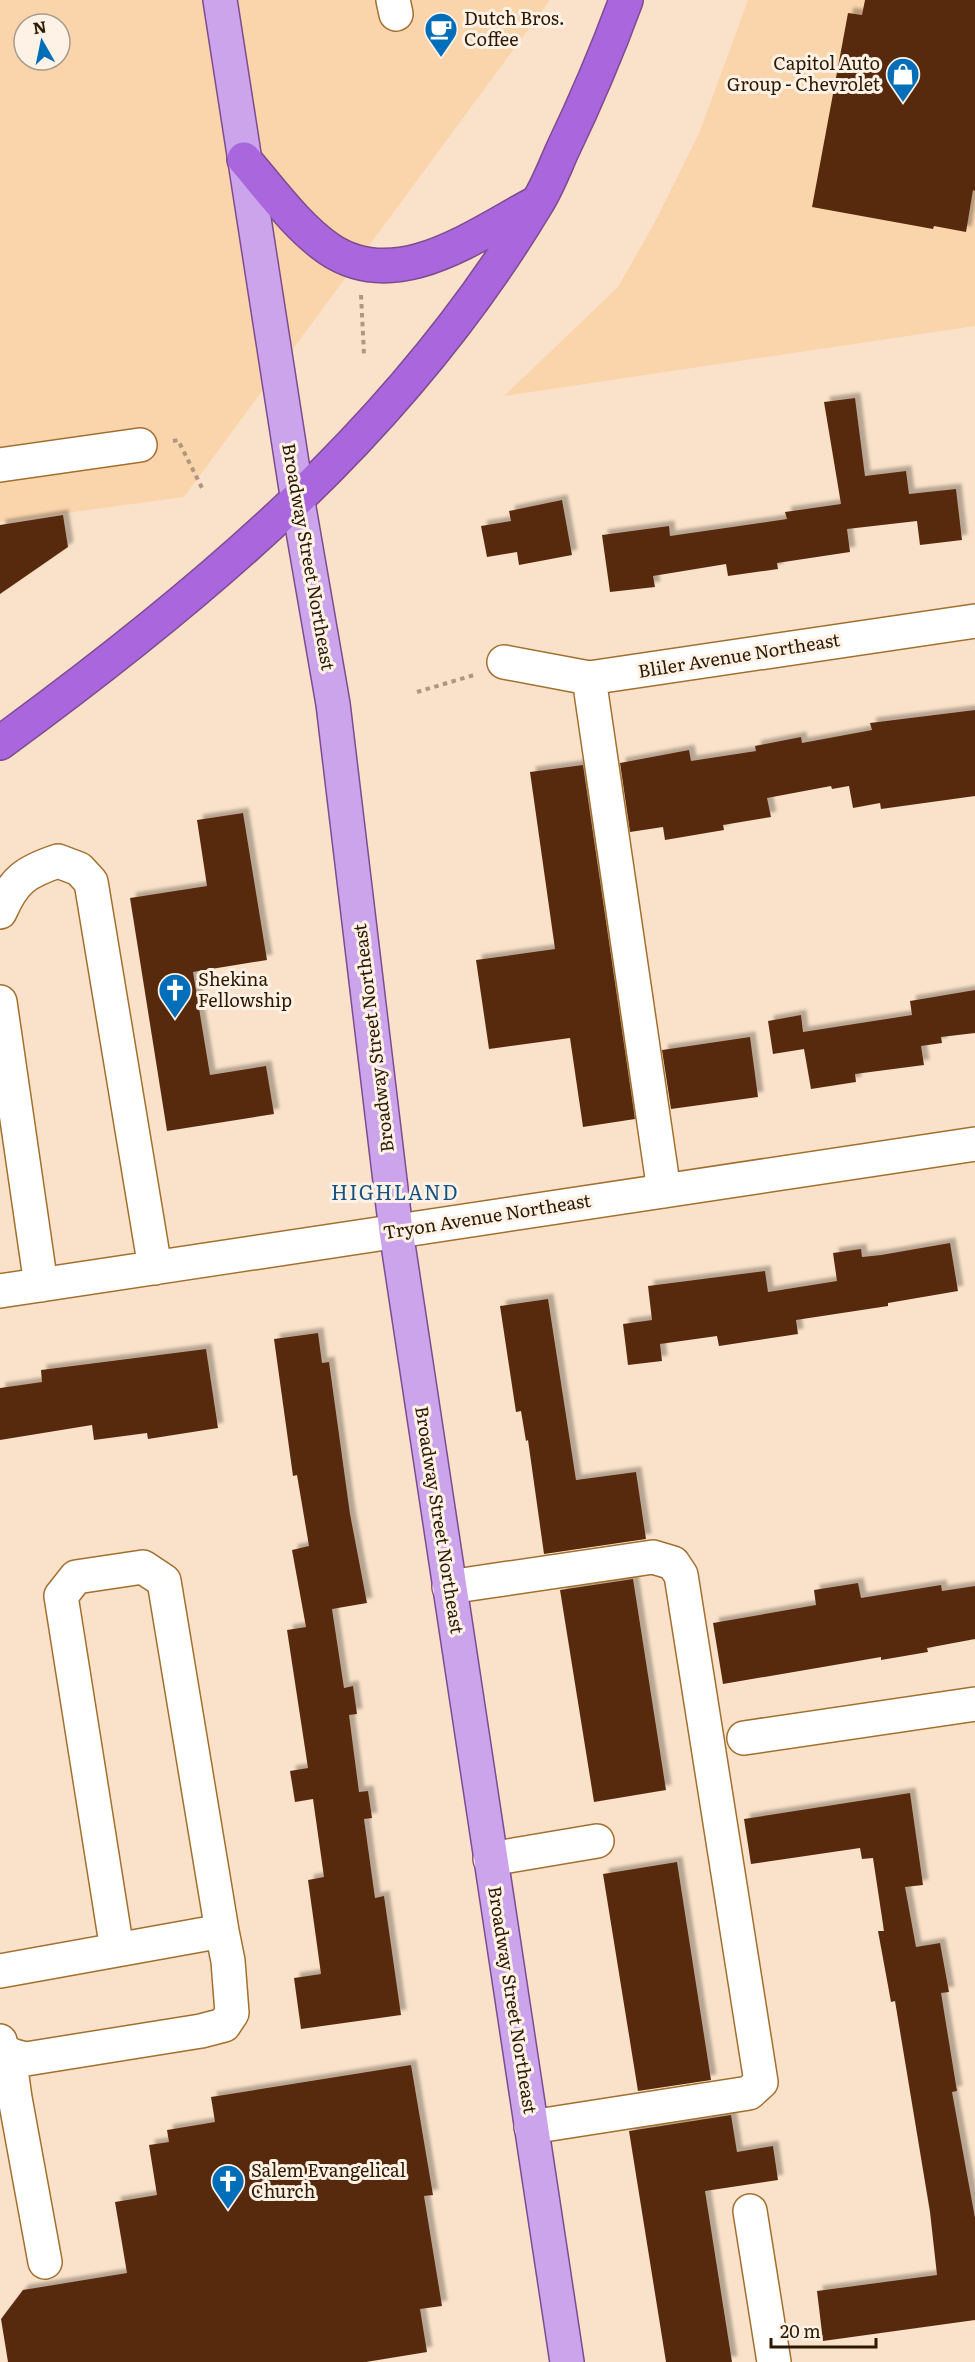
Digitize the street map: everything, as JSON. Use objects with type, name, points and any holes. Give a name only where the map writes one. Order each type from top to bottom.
[{"type":"highway","points":[[0,743],[62,698],[225,566],[298,501],[401,393],[479,296],[538,202],[598,77],[626,0]]},
{"type":"highway","points":[[244,159],[289,212],[329,249],[366,266],[399,266],[429,258],[538,202]]},
{"type":"main road","name":"Broadway Street Northeast","points":[[220,0],[298,501],[333,704],[396,1231],[567,2362]]},
{"type":"street","points":[[0,465],[140,445]]},
{"type":"street","name":"Bliler Avenue Northeast","points":[[504,662],[590,678],[975,621]]},
{"type":"street","points":[[590,678],[664,1191]]},
{"type":"street","points":[[0,912],[9,892],[30,871],[58,861],[79,869],[91,882],[155,1268]]},
{"type":"street","points":[[0,1002],[41,1285]]},
{"type":"street","name":"Tryon Avenue Northeast","points":[[0,1292],[975,1144]]},
{"type":"street","points":[[449,1587],[653,1557],[673,1563],[681,1575],[761,2082],[749,2093],[531,2127]]},
{"type":"street","points":[[5,2048],[26,2060],[224,2025],[232,2013],[228,1961],[164,1581],[142,1567],[75,1577],[61,1596],[117,1950]]},
{"type":"street","points":[[744,1738],[975,1704]]},
{"type":"street","points":[[490,1859],[597,1841]]},
{"type":"street","points":[[0,1971],[222,1931]]},
{"type":"street","points":[[5,2048],[45,2262]]},
{"type":"street","points":[[750,2211],[774,2362]]},
{"type":"path","points":[[362,286],[364,354]]},
{"type":"path","points":[[140,445],[178,440],[202,488]]},
{"type":"path","points":[[417,692],[454,683],[504,662]]},
{"type":"shaded area","points":[[0,0],[550,0],[184,497],[0,522]]},
{"type":"shaded area","points":[[748,0],[975,0],[975,326],[504,396],[618,287],[656,220],[700,131]]},
{"type":"building","name":"Capitol Auto Group - Chevrolet","points":[[865,0],[975,0],[975,191],[973,190],[966,232],[934,226],[933,229],[812,207],[848,13],[862,15]]},
{"type":"building","points":[[855,398],[865,476],[906,471],[909,494],[956,489],[962,540],[920,545],[917,521],[847,529],[850,552],[777,563],[778,569],[728,576],[726,564],[653,576],[655,587],[610,592],[602,535],[669,526],[670,536],[787,519],[785,512],[841,504],[824,402]]},
{"type":"building","points":[[562,500],[572,555],[519,565],[517,552],[487,557],[481,526],[511,521],[509,511]]},
{"type":"building","points":[[63,515],[68,547],[0,594],[0,525]]},
{"type":"building","points":[[975,710],[975,796],[881,809],[880,803],[853,808],[849,786],[832,789],[831,786],[767,798],[771,817],[723,825],[724,830],[665,840],[663,827],[630,832],[620,763],[689,750],[691,761],[756,751],[755,746],[801,737],[802,743],[872,730],[870,723]]},
{"type":"building","points":[[583,765],[635,1119],[583,1127],[570,1038],[489,1049],[476,960],[555,949],[530,772]]},
{"type":"building","name":"Shekina Fellowship","points":[[243,813],[267,960],[193,972],[210,1075],[266,1066],[274,1114],[167,1131],[130,898],[207,886],[197,820]]},
{"type":"building","points":[[975,990],[975,1033],[941,1037],[942,1043],[921,1046],[924,1065],[855,1074],[856,1082],[811,1089],[804,1049],[773,1054],[768,1021],[801,1015],[803,1032],[912,1015],[910,1001]]},
{"type":"building","points":[[750,1037],[758,1097],[671,1109],[662,1050]]},
{"type":"building","points":[[950,1243],[958,1291],[888,1303],[888,1306],[796,1320],[798,1334],[719,1346],[717,1336],[660,1344],[662,1361],[628,1365],[623,1324],[652,1320],[648,1286],[765,1271],[768,1292],[837,1281],[833,1253],[861,1249],[862,1257]]},
{"type":"building","points":[[548,1299],[576,1480],[636,1472],[646,1539],[544,1554],[528,1440],[526,1441],[521,1411],[516,1412],[500,1306]]},
{"type":"building","points":[[318,1333],[322,1363],[329,1362],[350,1514],[367,1603],[332,1609],[344,1688],[353,1686],[357,1714],[349,1715],[359,1792],[368,1791],[372,1818],[364,1819],[375,1898],[384,1896],[401,2015],[301,2029],[294,1978],[321,1974],[308,1880],[324,1877],[313,1799],[295,1802],[290,1771],[308,1768],[287,1630],[306,1627],[292,1550],[309,1546],[297,1475],[293,1476],[274,1339]]},
{"type":"building","points":[[206,1349],[218,1428],[148,1439],[147,1433],[94,1440],[92,1425],[0,1440],[0,1388],[42,1382],[41,1370]]},
{"type":"building","points":[[633,1579],[666,1790],[594,1802],[560,1590]]},
{"type":"building","points":[[858,1583],[861,1598],[941,1585],[942,1591],[975,1586],[975,1639],[927,1648],[928,1652],[881,1660],[881,1657],[723,1684],[713,1623],[816,1605],[814,1590]]},
{"type":"building","points":[[910,1793],[923,1885],[905,1887],[916,1947],[940,1943],[949,1992],[941,1993],[957,2091],[952,2092],[975,2218],[975,2320],[823,2341],[817,2291],[937,2275],[930,2212],[895,2001],[891,2002],[878,1931],[884,1931],[873,1858],[862,1859],[860,1848],[751,1864],[744,1819]]},
{"type":"building","points":[[677,1862],[711,2080],[638,2091],[603,1874]]},
{"type":"building","name":"Salem Evangelical Church","points":[[411,2065],[433,2195],[424,2196],[442,2306],[420,2309],[427,2352],[366,2362],[8,2362],[1,2319],[23,2290],[127,2273],[115,2202],[157,2195],[149,2145],[169,2142],[167,2130],[215,2122],[211,2097]]},
{"type":"building","points":[[731,2115],[737,2152],[773,2146],[778,2180],[705,2191],[732,2362],[666,2362],[629,2131]]},
{"type":"place","name":"Dutch Bros. Coffee","points":[[441,58]]},
{"type":"place","name":"Capitol Auto Group - Chevrolet","points":[[903,103]]},
{"type":"place","name":"Shekina Fellowship","points":[[175,1019]]},
{"type":"place","name":"Salem Evangelical Church","points":[[228,2210]]},
{"type":"district","name":"HIGHLAND","points":[[395,1193]]}]
